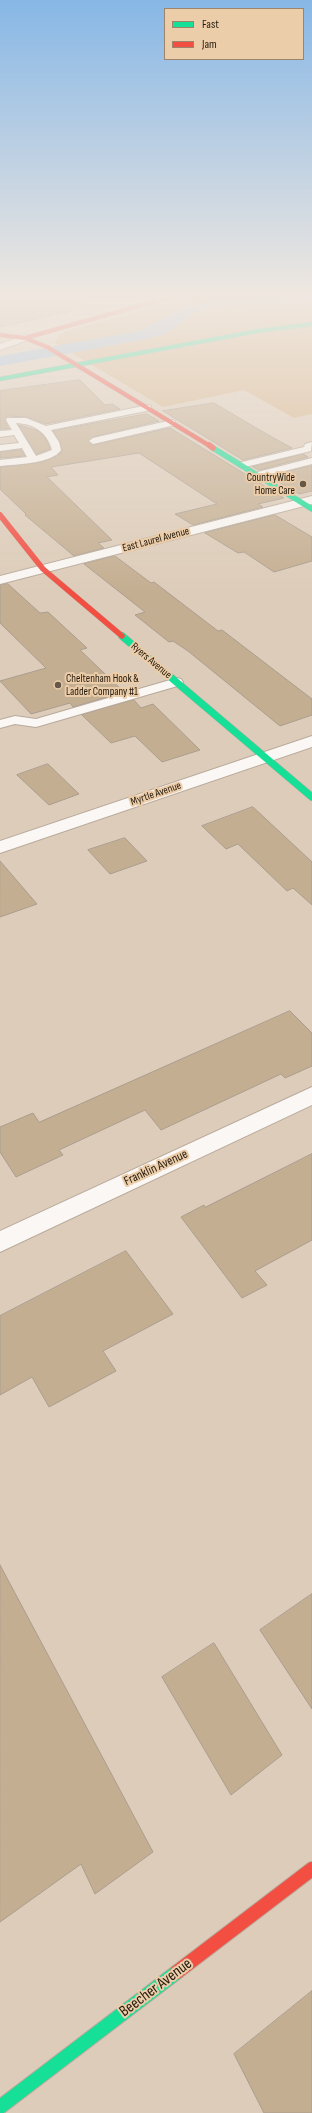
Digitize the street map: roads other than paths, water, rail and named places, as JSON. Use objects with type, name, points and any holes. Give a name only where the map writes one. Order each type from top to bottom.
[{"type":"street","points":[[129,397],[308,504]]},
{"type":"street","name":"East Laurel Avenue","points":[[0,580],[308,504]]},
{"type":"street","name":"Ryers Avenue","points":[[0,515],[43,569],[312,797]]},
{"type":"street","name":"Myrtle Avenue","points":[[0,846],[312,741]]},
{"type":"street","name":"Franklin Avenue","points":[[0,1242],[312,1095]]},
{"type":"street","name":"Beecher Avenue","points":[[0,2107],[312,1869]]},
{"type":"lane","points":[[45,429],[148,408]]},
{"type":"lane","points":[[10,420],[33,459]]},
{"type":"lane","points":[[0,421],[31,421],[45,429],[54,440],[57,450],[52,456],[0,463]]},
{"type":"lane","points":[[93,441],[172,423]]},
{"type":"lane","points":[[0,434],[16,432]]},
{"type":"lane","points":[[0,448],[24,445]]},
{"type":"lane","points":[[241,465],[308,449],[308,446],[312,445]]},
{"type":"lane","points":[[257,474],[312,461]]},
{"type":"lane","points":[[0,724],[14,720],[36,723],[177,682]]},
{"type":"place","name":"CountryWide Home Care","points":[[303,484]]},
{"type":"place","name":"Cheltenham Hook & Ladder Company #1","points":[[58,685]]}]
